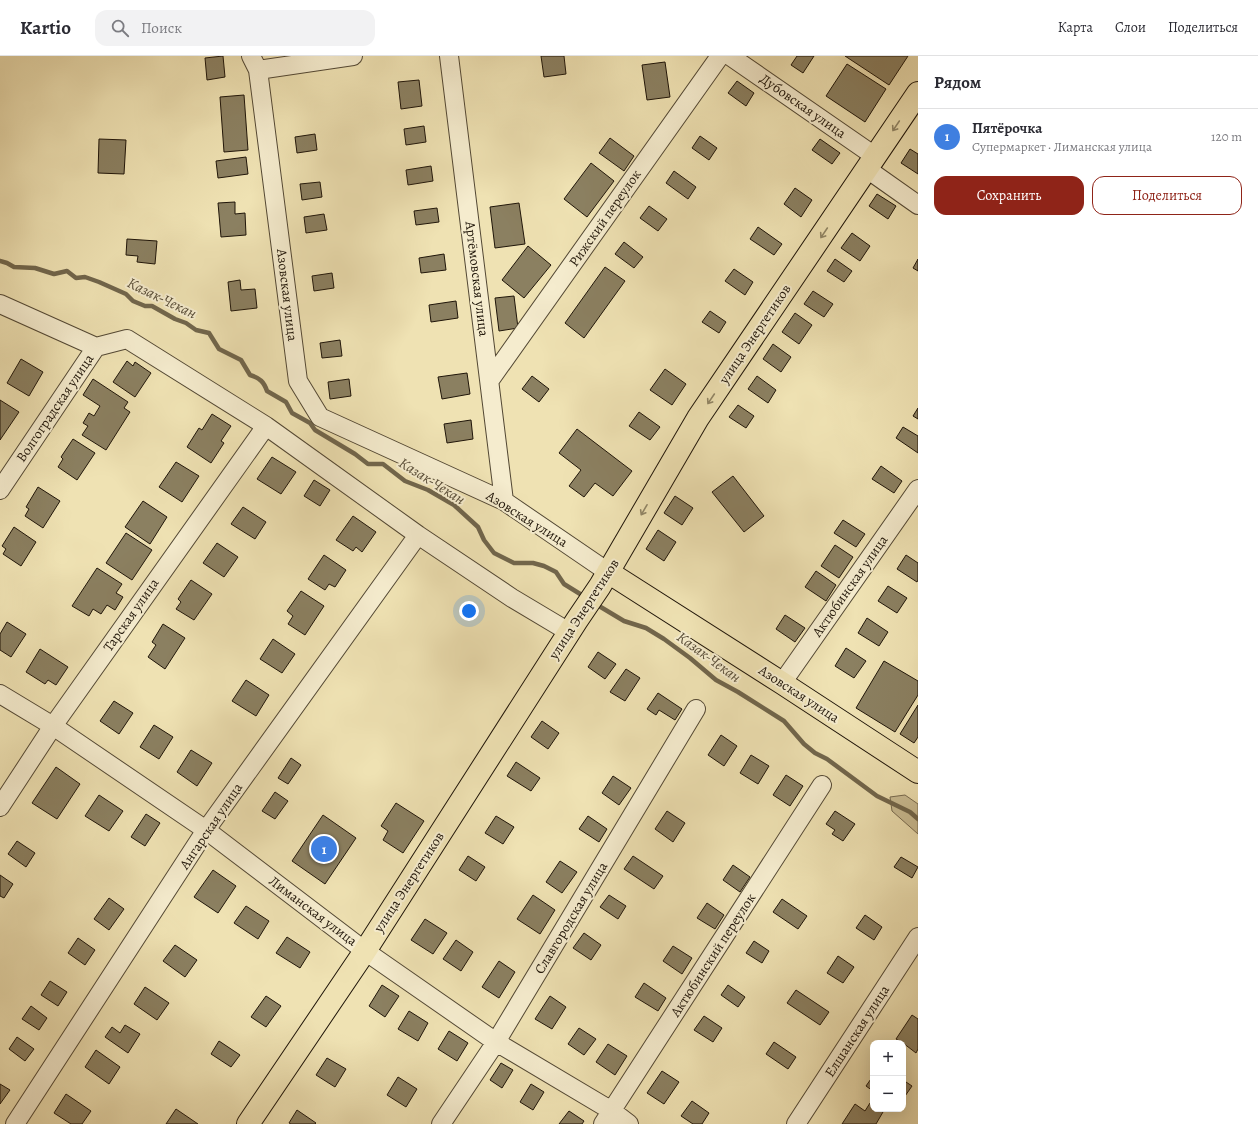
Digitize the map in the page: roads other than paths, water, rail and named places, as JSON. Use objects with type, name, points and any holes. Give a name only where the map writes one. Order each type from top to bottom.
[{"type":"main road","name":"улица Энергетиков","points":[[248,1124],[365,951],[604,579],[698,418],[918,93]]},
{"type":"main road","name":"Азовская улица","points":[[604,579],[782,683],[918,772]]},
{"type":"street","points":[[254,63],[353,56]]},
{"type":"street","name":"Артёмовская улица","points":[[449,56],[504,502]]},
{"type":"street","name":"Рижский переулок","points":[[490,380],[720,56]]},
{"type":"street","name":"Дубовская улица","points":[[730,56],[871,163],[918,205]]},
{"type":"street","name":"Азовская улица","points":[[254,63],[298,381],[320,417],[504,502],[604,579]]},
{"type":"street","points":[[0,304],[96,347],[127,339],[266,426],[418,535],[512,598],[573,626]]},
{"type":"street","name":"Волгоградская улица","points":[[0,490],[96,347]]},
{"type":"street","name":"Тарская улица","points":[[0,807],[53,726],[266,426]]},
{"type":"street","name":"Актюбинская улица","points":[[782,683],[918,489]]},
{"type":"street","name":"Ангарская улица","points":[[15,1124],[206,830],[418,535]]},
{"type":"street","name":"Лиманская улица","points":[[0,694],[53,726],[206,830],[365,951],[607,1118],[629,1124]]},
{"type":"street","name":"Славгородская улица","points":[[441,1124],[496,1042],[696,709]]},
{"type":"street","name":"Актюбинский переулок","points":[[607,1118],[822,785]]},
{"type":"street","name":"Елшанская улица","points":[[796,1124],[918,938]]},
{"type":"waterway","name":"Казак-Чекан","points":[[0,261],[14,267],[35,268],[54,274],[67,271],[76,278],[85,277],[126,294],[133,301],[145,306],[152,306],[175,319],[186,323],[196,330],[209,333],[219,349],[241,360],[250,375],[261,381],[267,391],[286,402],[292,413],[310,423],[315,430],[355,454],[368,464],[383,464],[405,481],[428,490],[454,505],[478,527],[484,540],[494,553],[514,563],[533,563],[544,566],[556,572],[564,584],[585,597]]},
{"type":"waterway","name":"Казак-Чекан","points":[[594,603],[624,621],[646,628],[664,639],[716,680],[784,721],[804,744],[815,753],[827,759],[877,796],[910,812],[918,819]]},
{"type":"place","name":"Пятёрочка","points":[[324,849]]}]
